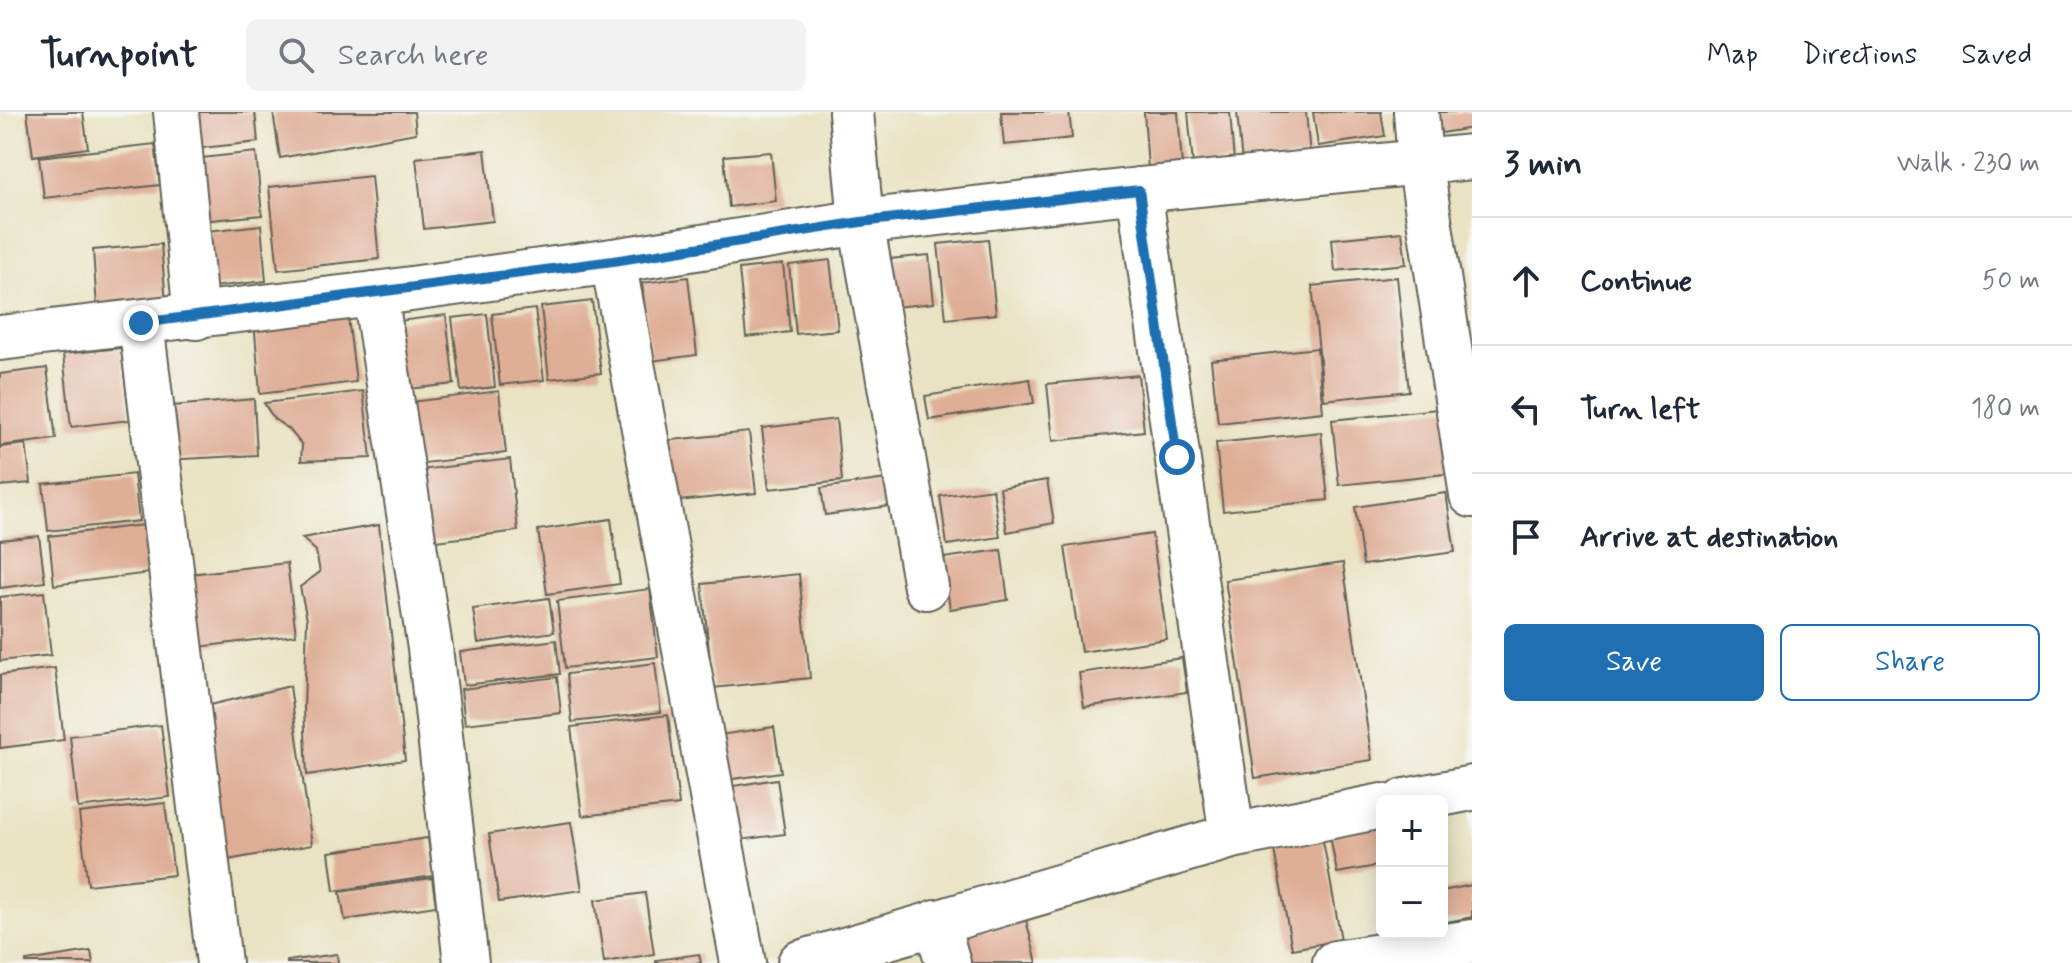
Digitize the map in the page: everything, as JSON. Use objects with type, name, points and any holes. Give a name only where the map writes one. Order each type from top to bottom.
[{"type":"street","points":[[176,112],[196,317]]},
{"type":"street","points":[[851,112],[861,222],[926,587]]},
{"type":"street","points":[[1416,112],[1420,161],[1472,495]]},
{"type":"street","points":[[0,338],[375,294],[861,222],[1139,190],[1472,157]]},
{"type":"street","points":[[1139,190],[1232,836]]},
{"type":"street","points":[[613,261],[743,963]]},
{"type":"street","points":[[375,294],[430,648],[466,963]]},
{"type":"street","points":[[141,323],[219,963]]},
{"type":"street","points":[[1436,795],[1472,788]]},
{"type":"street","points":[[800,963],[1232,836],[1376,807]]},
{"type":"street","points":[[936,922],[948,963]]},
{"type":"street","points":[[1335,963],[1472,942]]},
{"type":"building","points":[[27,112],[83,112],[88,148],[33,156]]},
{"type":"building","points":[[179,112],[255,112],[258,142],[183,150]]},
{"type":"building","points":[[273,112],[414,112],[416,133],[280,158]]},
{"type":"building","points":[[1001,112],[1069,112],[1072,138],[1004,145]]},
{"type":"building","points":[[1144,112],[1178,112],[1182,166],[1148,169]]},
{"type":"building","points":[[1188,112],[1230,112],[1234,161],[1193,165]]},
{"type":"building","points":[[1237,112],[1306,112],[1310,156],[1242,163]]},
{"type":"building","points":[[1313,112],[1381,112],[1385,136],[1318,146]]},
{"type":"building","points":[[1437,112],[1472,112],[1472,128],[1441,133]]},
{"type":"building","points":[[155,144],[160,185],[44,198],[39,157]]},
{"type":"building","points":[[485,150],[493,221],[424,229],[416,158]]},
{"type":"building","points":[[256,152],[262,215],[191,222],[184,160]]},
{"type":"building","points":[[771,152],[776,201],[729,207],[724,156]]},
{"type":"building","points":[[371,176],[379,259],[278,270],[269,187]]},
{"type":"building","points":[[261,225],[266,281],[195,289],[189,233]]},
{"type":"building","points":[[1402,232],[1406,264],[1335,271],[1332,239]]},
{"type":"building","points":[[988,239],[996,314],[946,319],[938,244]]},
{"type":"building","points":[[161,244],[166,302],[97,308],[93,250]]},
{"type":"building","points":[[929,255],[934,303],[885,308],[880,260]]},
{"type":"building","points":[[830,260],[838,330],[796,334],[789,265]]},
{"type":"building","points":[[783,264],[790,332],[746,337],[739,269]]},
{"type":"building","points":[[688,277],[697,355],[651,361],[642,283]]},
{"type":"building","points":[[1397,277],[1409,391],[1324,400],[1312,286]]},
{"type":"building","points":[[592,301],[601,373],[549,379],[541,307]]},
{"type":"building","points":[[347,309],[356,382],[260,394],[254,320]]},
{"type":"building","points":[[535,309],[544,380],[500,385],[492,314]]},
{"type":"building","points":[[487,314],[495,387],[461,391],[452,318]]},
{"type":"building","points":[[446,315],[454,384],[399,390],[391,322]]},
{"type":"building","points":[[121,348],[130,420],[71,427],[63,354]]},
{"type":"building","points":[[1317,348],[1323,412],[1218,423],[1211,360]]},
{"type":"building","points":[[47,368],[56,439],[0,446],[0,374]]},
{"type":"building","points":[[1138,375],[1144,431],[1053,441],[1047,384]]},
{"type":"building","points":[[1030,379],[1034,403],[929,420],[925,396]]},
{"type":"building","points":[[363,391],[371,458],[301,461],[302,445],[289,429],[274,419],[264,403]]},
{"type":"building","points":[[499,391],[506,453],[409,465],[402,403]]},
{"type":"building","points":[[254,399],[257,455],[165,460],[160,407]]},
{"type":"building","points":[[1447,408],[1454,473],[1339,485],[1332,420]]},
{"type":"building","points":[[836,419],[842,481],[769,489],[762,428]]},
{"type":"building","points":[[749,432],[756,493],[669,502],[663,441]]},
{"type":"building","points":[[1321,432],[1328,500],[1223,511],[1216,443]]},
{"type":"building","points":[[26,444],[31,483],[0,486],[0,447]]},
{"type":"building","points":[[510,459],[518,531],[428,542],[420,470]]},
{"type":"building","points":[[134,474],[139,521],[48,531],[43,484]]},
{"type":"building","points":[[887,479],[890,506],[825,515],[821,488]]},
{"type":"building","points":[[1047,480],[1054,523],[1007,532],[1000,488]]},
{"type":"building","points":[[993,489],[1000,537],[947,545],[940,496]]},
{"type":"building","points":[[1446,493],[1455,552],[1363,565],[1355,507]]},
{"type":"building","points":[[611,519],[620,584],[547,594],[538,530]]},
{"type":"building","points":[[144,525],[150,573],[54,585],[49,536]]},
{"type":"building","points":[[379,525],[405,760],[307,775],[304,709],[307,619],[300,587],[320,572],[316,551],[302,538]]},
{"type":"building","points":[[1152,534],[1167,639],[1081,652],[1065,547]]},
{"type":"building","points":[[39,536],[45,582],[0,588],[0,540]]},
{"type":"building","points":[[1001,550],[1008,600],[950,609],[943,558]]},
{"type":"building","points":[[287,563],[296,635],[199,647],[190,574]]},
{"type":"building","points":[[1343,563],[1372,760],[1255,778],[1225,580]]},
{"type":"building","points":[[799,574],[810,678],[713,688],[702,584]]},
{"type":"building","points":[[650,589],[658,657],[565,668],[557,601]]},
{"type":"building","points":[[44,592],[51,655],[0,661],[0,597]]},
{"type":"building","points":[[549,598],[554,632],[478,643],[473,609]]},
{"type":"building","points":[[556,640],[560,674],[464,685],[460,652]]},
{"type":"building","points":[[1182,658],[1187,692],[1084,707],[1079,673]]},
{"type":"building","points":[[655,663],[661,712],[572,722],[567,674]]},
{"type":"building","points":[[55,668],[64,740],[0,748],[0,675]]},
{"type":"building","points":[[557,677],[561,713],[465,724],[461,689]]},
{"type":"building","points":[[290,686],[312,845],[216,862],[201,707]]},
{"type":"building","points":[[668,715],[679,805],[582,816],[571,727]]},
{"type":"building","points":[[161,725],[170,797],[78,808],[70,736]]},
{"type":"building","points":[[774,727],[781,772],[726,780],[719,735]]},
{"type":"building","points":[[777,779],[785,834],[740,840],[733,786]]},
{"type":"building","points":[[165,803],[174,875],[88,885],[79,813]]},
{"type":"building","points":[[571,822],[582,890],[499,902],[489,834]]},
{"type":"building","points":[[1376,827],[1376,866],[1337,873],[1330,836]]},
{"type":"building","points":[[1322,835],[1341,940],[1292,949],[1273,844]]},
{"type":"building","points":[[428,838],[433,876],[334,891],[329,852]]},
{"type":"building","points":[[432,878],[436,906],[345,920],[340,892]]},
{"type":"building","points":[[1472,885],[1472,917],[1448,922],[1448,890]]},
{"type":"building","points":[[645,893],[654,954],[604,962],[595,900]]},
{"type":"building","points":[[1026,920],[1037,963],[970,963],[963,936]]},
{"type":"building","points":[[91,951],[93,963],[26,963],[26,961]]},
{"type":"building","points":[[337,954],[338,963],[287,963],[287,961]]},
{"type":"building","points":[[699,954],[701,963],[656,963],[656,960]]},
{"type":"route","points":[[141,323],[613,261],[861,222],[1139,190],[1177,457]]}]
